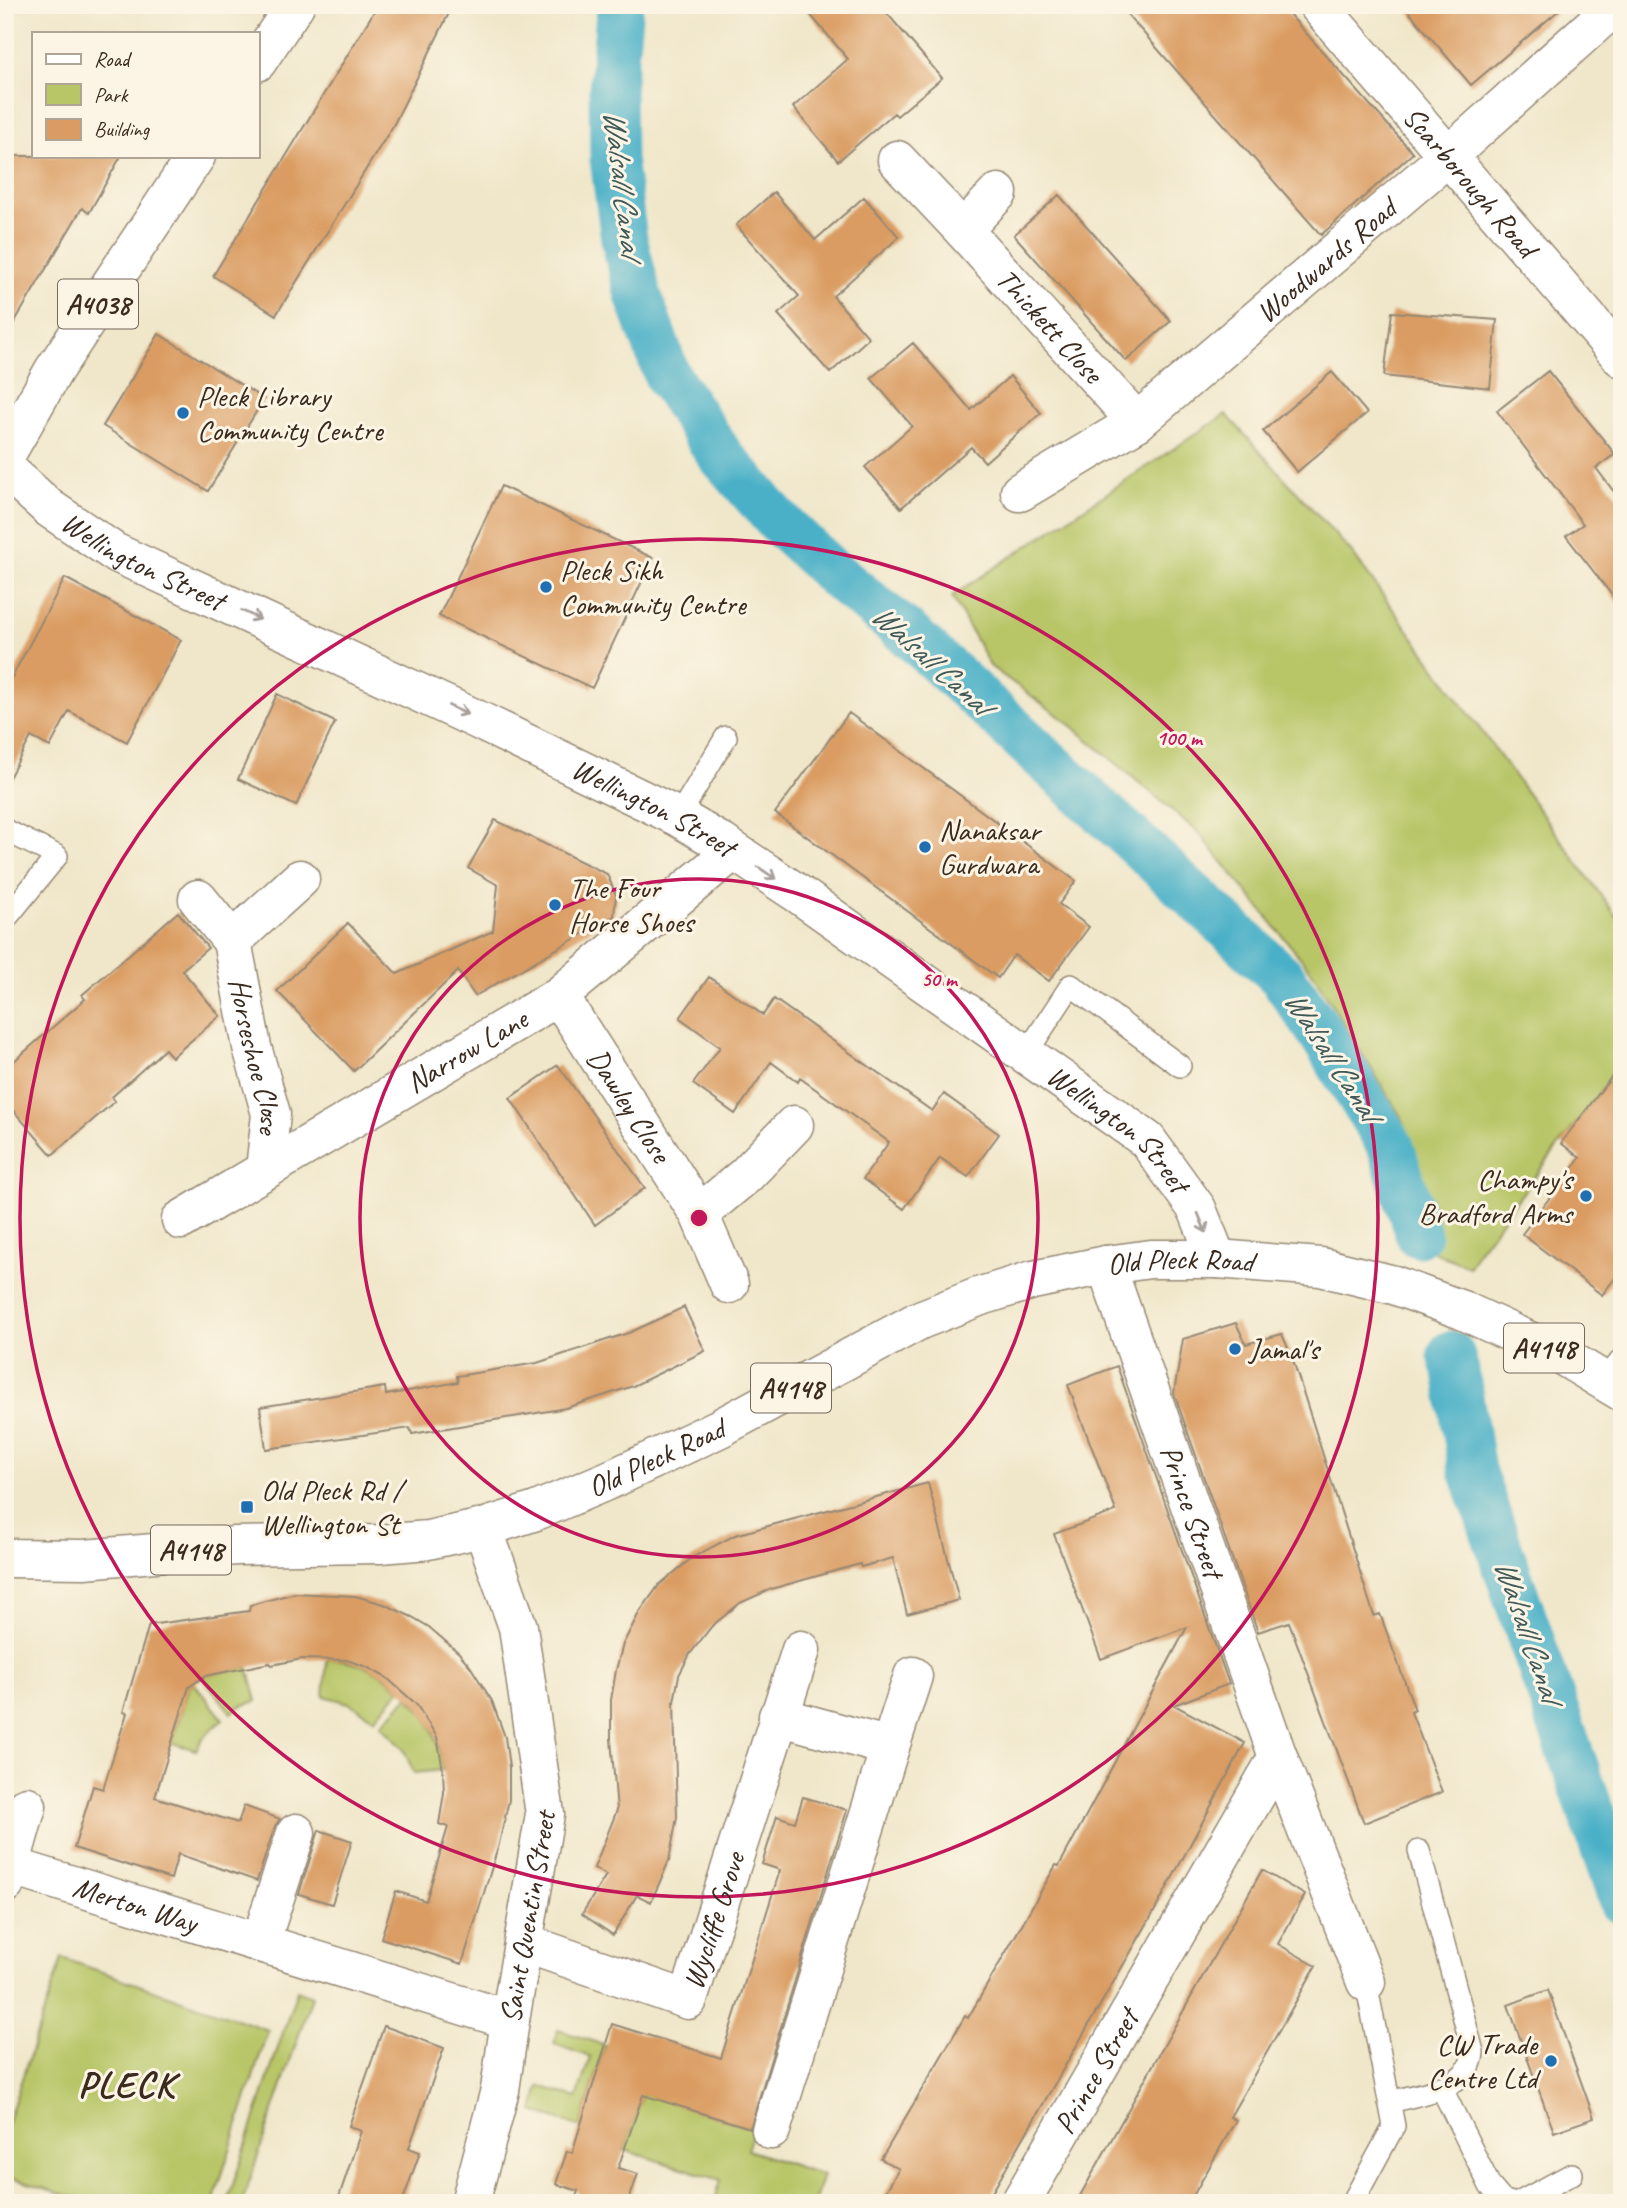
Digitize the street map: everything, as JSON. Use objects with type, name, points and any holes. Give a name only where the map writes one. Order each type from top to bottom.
[{"type":"main road","points":[[259,59],[295,5]]},
{"type":"main road","name":"Scarborough Road","points":[[1318,5],[1622,358]]},
{"type":"main road","name":"Woodwards Road","points":[[1020,492],[1137,422],[1447,157],[1616,5]]},
{"type":"main road","name":"A4038","points":[[5,456],[54,370],[194,158]]},
{"type":"main road","name":"Thickett Close","points":[[897,160],[1137,422]]},
{"type":"main road","points":[[963,230],[998,193]]},
{"type":"main road","name":"Wellington Street","points":[[5,468],[49,508],[114,552],[476,719],[678,817],[733,850],[1147,1140],[1197,1209],[1217,1259]]},
{"type":"main road","name":"Narrow Lane","points":[[181,1220],[559,996],[733,850]]},
{"type":"main road","name":"Horseshoe Close","points":[[232,941],[300,879]]},
{"type":"main road","name":"Horseshoe Close","points":[[198,899],[232,941],[251,1046],[271,1114],[265,1170]]},
{"type":"main road","name":"Dawley Close","points":[[559,996],[699,1214],[729,1284]]},
{"type":"main road","points":[[699,1214],[746,1175],[794,1125]]},
{"type":"main road","name":"Old Pleck Road","points":[[5,1558],[84,1559],[236,1546],[380,1544],[428,1540],[483,1528],[584,1492],[720,1428],[920,1320],[978,1297],[1033,1280],[1151,1259],[1217,1259],[1321,1267],[1394,1285],[1462,1310],[1566,1358],[1616,1377]]},
{"type":"main road","name":"Prince Street","points":[[1106,1265],[1278,1757],[1366,1982]]},
{"type":"main road","name":"Saint Quentin Street","points":[[470,2203],[500,2090],[545,1814],[518,1627],[483,1528]]},
{"type":"main road","name":"Wycliffe Grove","points":[[524,1943],[688,2000],[801,1650]]},
{"type":"main road","points":[[771,2130],[913,1676]]},
{"type":"main road","points":[[778,1716],[890,1747]]},
{"type":"main road","name":"Prince Street","points":[[1020,2203],[1278,1757]]},
{"type":"main road","name":"Merton Way","points":[[27,1806],[8,1875],[260,1943],[510,2020]]},
{"type":"main road","points":[[260,1943],[296,1833]]},
{"type":"lane","points":[[678,817],[726,737]]},
{"type":"lane","points":[[5,830],[57,856],[5,920]]},
{"type":"lane","points":[[1026,1054],[1071,985],[1180,1066]]},
{"type":"lane","points":[[1389,2102],[1459,2080],[1472,2066],[1473,2052],[1419,1851]]},
{"type":"lane","points":[[1352,2203],[1394,2126],[1366,1982]]},
{"type":"lane","points":[[1441,2087],[1490,2186],[1502,2200],[1512,2203]]},
{"type":"lane","points":[[1518,2203],[1572,2174]]},
{"type":"green space","points":[[1226,414],[1352,553],[1622,924],[1622,1063],[1476,1254],[1469,1267],[1434,1252],[1430,1207],[1418,1160],[1401,1117],[1312,972],[1198,832],[1066,721],[990,666],[952,596]]},
{"type":"green space","points":[[327,1659],[347,1661],[376,1671],[400,1690],[375,1719],[349,1703],[324,1696]]},
{"type":"green space","points":[[248,1667],[257,1701],[241,1706],[231,1713],[202,1676]]},
{"type":"green space","points":[[194,1683],[223,1719],[202,1739],[196,1750],[172,1743],[189,1687]]},
{"type":"green space","points":[[408,1697],[432,1730],[443,1770],[414,1773],[403,1748],[381,1725]]},
{"type":"green space","points":[[62,1958],[268,2030],[213,2203],[92,2203],[5,2176],[5,2130]]},
{"type":"green space","points":[[297,1990],[312,1996],[242,2203],[227,2203]]},
{"type":"green space","points":[[558,2030],[605,2045],[580,2127],[533,2111],[540,2086],[577,2098],[590,2057],[554,2044]]},
{"type":"green space","points":[[643,2094],[754,2129],[747,2150],[823,2175],[814,2203],[714,2203],[721,2180],[624,2150]]},
{"type":"building","points":[[378,5],[453,5],[394,124],[276,315],[213,276]]},
{"type":"building","points":[[802,5],[880,5],[942,78],[897,116],[894,113],[838,161],[793,107],[848,59]]},
{"type":"building","points":[[1119,5],[1281,5],[1413,153],[1321,235]]},
{"type":"building","points":[[1403,5],[1565,5],[1471,85]]},
{"type":"building","points":[[5,156],[120,158],[89,213],[82,208],[5,338]]},
{"type":"building","points":[[774,192],[815,240],[864,197],[899,237],[833,296],[869,338],[830,373],[778,314],[799,296],[736,225]]},
{"type":"building","points":[[1059,195],[1171,321],[1126,361],[1014,235]]},
{"type":"building","points":[[1392,312],[1497,320],[1490,388],[1384,376]]},
{"type":"building","name":"Pleck Library Community Centre","points":[[159,334],[264,399],[208,491],[103,426]]},
{"type":"building","points":[[913,343],[971,410],[1010,376],[1041,413],[985,462],[971,447],[901,508],[865,467],[912,426],[871,378]]},
{"type":"building","points":[[1548,371],[1615,454],[1596,468],[1618,497],[1622,494],[1622,608],[1566,536],[1583,524],[1497,411]]},
{"type":"building","points":[[1332,372],[1367,413],[1297,472],[1263,431]]},
{"type":"building","name":"Pleck Sikh Community Centre","points":[[501,486],[653,558],[592,688],[439,616]]},
{"type":"building","points":[[65,578],[181,640],[127,742],[69,711],[50,747],[31,737],[5,785],[5,690]]},
{"type":"building","points":[[277,694],[335,722],[296,806],[238,779]]},
{"type":"building","name":"Nanaksar Gurdwara","points":[[849,713],[1076,881],[1059,904],[1089,927],[1049,981],[1014,955],[998,978],[775,813]]},
{"type":"building","points":[[495,820],[607,874],[616,895],[614,916],[475,996],[458,971],[354,1071],[277,991],[348,923],[397,974],[493,931],[498,885],[468,868]]},
{"type":"building","points":[[178,912],[208,948],[182,970],[220,1016],[172,1057],[165,1049],[112,1097],[115,1101],[52,1155],[5,1101],[5,1069],[85,999],[82,995]]},
{"type":"building","points":[[709,977],[763,1015],[774,999],[932,1111],[944,1094],[999,1134],[968,1177],[940,1158],[904,1209],[863,1179],[889,1142],[800,1078],[798,1082],[771,1062],[735,1114],[693,1084],[720,1047],[680,1018]]},
{"type":"building","name":"Champy's Bradford Arms","points":[[1622,1063],[1622,1269],[1602,1295],[1522,1234],[1580,1158],[1561,1143]]},
{"type":"building","points":[[558,1065],[645,1188],[595,1225],[510,1098]]},
{"type":"building","points":[[684,1307],[705,1351],[633,1386],[566,1408],[412,1434],[410,1428],[266,1449],[260,1407],[385,1387],[386,1395],[458,1382],[457,1376],[537,1363],[631,1332]]},
{"type":"building","points":[[1236,1323],[1246,1344],[1282,1334],[1292,1357],[1374,1616],[1380,1614],[1415,1710],[1411,1712],[1442,1792],[1364,1823],[1289,1622],[1258,1632],[1174,1393],[1183,1339]]},
{"type":"building","points":[[1117,1366],[1229,1684],[1174,1705],[1245,1743],[1155,1910],[986,2203],[879,2203],[899,2169],[881,2159],[965,2016],[968,2018],[1056,1865],[1059,1866],[1187,1627],[1101,1659],[1054,1534],[1116,1511],[1068,1385]]},
{"type":"building","points":[[928,1483],[959,1600],[907,1614],[893,1558],[861,1567],[860,1564],[771,1589],[740,1603],[712,1626],[690,1654],[679,1675],[674,1702],[677,1817],[669,1861],[651,1902],[637,1895],[613,1935],[582,1914],[606,1875],[594,1868],[617,1810],[611,1739],[611,1700],[616,1670],[623,1644],[639,1613],[659,1585],[693,1557],[735,1535]]},
{"type":"building","points":[[295,1593],[355,1596],[384,1604],[412,1617],[429,1627],[459,1653],[492,1701],[505,1737],[509,1800],[499,1844],[462,1964],[381,1938],[396,1891],[426,1901],[448,1827],[439,1824],[444,1793],[443,1770],[437,1737],[416,1704],[387,1678],[347,1660],[302,1659],[271,1665],[270,1663],[205,1676],[189,1687],[155,1797],[238,1823],[244,1806],[280,1819],[275,1826],[257,1881],[178,1854],[171,1879],[74,1848],[93,1786],[103,1789],[127,1713],[123,1712],[149,1625],[249,1611],[250,1605]]},
{"type":"building","points":[[803,1797],[847,1810],[750,2128],[643,2095],[618,2168],[638,2174],[628,2203],[574,2203],[578,2191],[556,2184],[567,2151],[572,2153],[612,2024],[721,2058],[780,1870],[762,1864],[777,1816],[795,1822]]},
{"type":"building","points":[[319,1830],[352,1841],[332,1904],[299,1894]]},
{"type":"building","points":[[1262,1870],[1305,1895],[1278,1944],[1316,1966],[1230,2117],[1236,2120],[1189,2203],[1076,2203]]},
{"type":"building","name":"CW Trade Centre Ltd","points":[[1548,1990],[1594,2118],[1554,2132],[1508,2005]]},
{"type":"building","points":[[384,2026],[444,2048],[409,2148],[420,2152],[402,2203],[337,2203],[361,2131],[349,2126]]},
{"type":"waterway","name":"Walsall Canal","points":[[620,5],[612,90],[613,159],[624,239],[638,295],[667,375],[720,455],[778,521],[834,574],[912,637],[1282,977],[1322,1035],[1391,1147],[1418,1234]]},
{"type":"waterway","name":"Walsall Canal","points":[[1451,1354],[1472,1470],[1622,1901]]},
{"type":"place","name":"Pleck Library Community Centre","points":[[183,413]]},
{"type":"place","name":"Pleck Sikh Community Centre","points":[[546,587]]},
{"type":"place","name":"Nanaksar Gurdwara","points":[[925,847]]},
{"type":"place","name":"The Four Horse Shoes","points":[[555,905]]},
{"type":"place","name":"Champy's Bradford Arms","points":[[1586,1196]]},
{"type":"place","name":"Jamal's","points":[[1235,1349]]},
{"type":"place","name":"Old Pleck Rd / Wellington St","points":[[247,1507]]},
{"type":"place","name":"CW Trade Centre Ltd","points":[[1551,2061]]},
{"type":"district","name":"PLECK","points":[[127,2084]]}]
